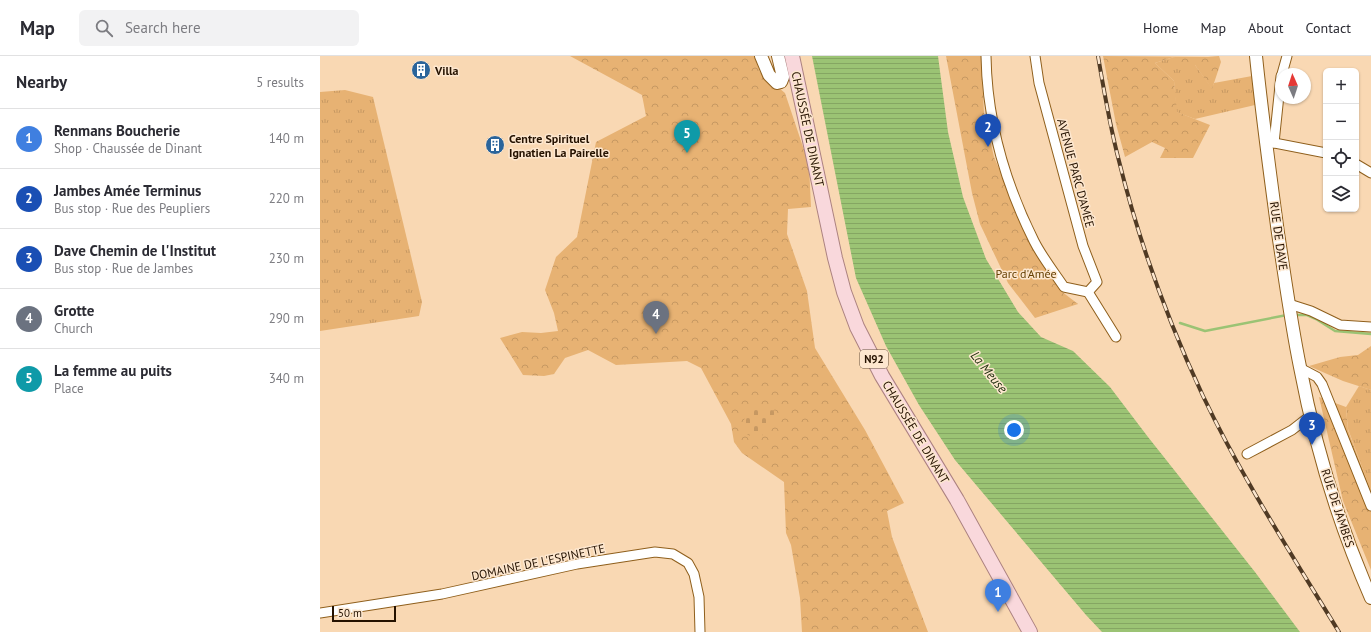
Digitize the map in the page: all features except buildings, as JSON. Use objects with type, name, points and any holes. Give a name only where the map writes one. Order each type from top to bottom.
[{"type":"main road","points":[[762,56],[769,75],[776,83],[781,82],[783,77],[778,56]]},
{"type":"main road","name":"CHAUSSÉE DE DINANT","points":[[792,56],[835,258],[844,292],[858,327],[882,376],[957,500],[1030,632]]},
{"type":"main road","name":"RUE DE DAVE","points":[[1256,56],[1270,142],[1289,304],[1310,416]]},
{"type":"main road","name":"RUE DE JAMBES","points":[[1310,416],[1337,508],[1360,573],[1371,598]]},
{"type":"street","points":[[986,56],[986,80],[996,140],[1013,195],[1034,242],[1064,287],[1088,292],[1116,337]]},
{"type":"street","name":"AVENUE PARC D'AMÉE","points":[[1035,56],[1039,83],[1083,246],[1097,282],[1088,292]]},
{"type":"street","points":[[1283,68],[1286,56]]},
{"type":"street","points":[[1276,104],[1270,142],[1323,152]]},
{"type":"street","points":[[1359,166],[1371,173]]},
{"type":"street","points":[[1289,304],[1311,311],[1340,325],[1371,327]]},
{"type":"street","points":[[1300,368],[1317,377],[1322,384],[1371,506]]},
{"type":"street","points":[[1247,454],[1292,430],[1310,416]]},
{"type":"street","name":"DOMAINE DE L'ESPINETTE","points":[[320,613],[442,594],[577,564],[655,552],[673,554],[688,563],[694,574],[699,597],[700,632]]},
{"type":"green space","points":[[570,56],[754,56],[760,72],[785,93],[809,165],[811,207],[788,209],[787,234],[807,291],[815,348],[865,430],[904,503],[887,511],[892,537],[928,632],[802,632],[800,598],[791,545],[786,533],[784,482],[742,453],[734,442],[731,424],[701,368],[687,361],[616,365],[588,350],[565,358],[554,374],[544,376],[523,375],[500,338],[522,332],[541,333],[558,331],[554,313],[545,290],[556,257],[577,237],[596,142],[646,116],[642,95]]},
{"type":"green space","name":"Parc d'Amée","points":[[946,56],[981,56],[984,113],[994,157],[1033,247],[1061,291],[1078,304],[1035,318],[1008,283],[980,224],[972,193]]},
{"type":"green space","points":[[1103,56],[1219,56],[1221,62],[1212,89],[1195,65],[1182,68],[1174,57],[1155,63],[1174,81],[1177,112],[1210,125],[1193,158],[1160,158],[1165,148],[1152,142],[1125,157],[1116,124]]},
{"type":"green space","points":[[1174,57],[1195,65],[1212,88],[1214,83],[1252,76],[1255,105],[1195,119],[1176,112],[1174,81],[1155,63]]},
{"type":"green space","points":[[345,90],[373,97],[422,302],[419,316],[320,331],[320,92]]},
{"type":"green space","points":[[1371,346],[1371,390],[1343,381],[1309,366],[1340,357],[1358,355]]},
{"type":"green space","points":[[1359,386],[1371,390],[1371,492],[1348,429],[1346,407]]},
{"type":"green space","points":[[1319,397],[1346,407],[1348,430],[1371,492],[1371,570],[1343,501]]},
{"type":"green space","points":[[751,406],[776,411],[759,441],[745,433],[742,424]]},
{"type":"water","name":"La Meuse","points":[[812,56],[938,56],[948,132],[963,197],[986,259],[1018,312],[1041,337],[1073,351],[1110,387],[1255,572],[1300,632],[1102,632],[1086,615],[955,460],[919,405],[886,346],[856,278]]},
{"type":"waterway","points":[[1180,323],[1205,331],[1287,315]]},
{"type":"waterway","points":[[1294,315],[1307,315],[1335,331],[1371,334]]},
{"type":"railway","points":[[1098,56],[1107,109],[1127,191],[1155,281],[1190,368],[1234,457],[1268,516],[1339,632]]},
{"type":"place","name":"Villa","points":[[421,70]]},
{"type":"place","name":"Centre Spirituel Ignatien La Pairelle","points":[[495,145]]},
{"type":"place","name":"Jambes Amée Terminus","points":[[988,147]]},
{"type":"place","name":"La femme au puits","points":[[687,153]]},
{"type":"place","name":"Grotte","points":[[656,334]]},
{"type":"place","name":"Dave Chemin de l'Institut","points":[[1312,445]]},
{"type":"place","name":"Renmans Boucherie","points":[[998,612]]}]
